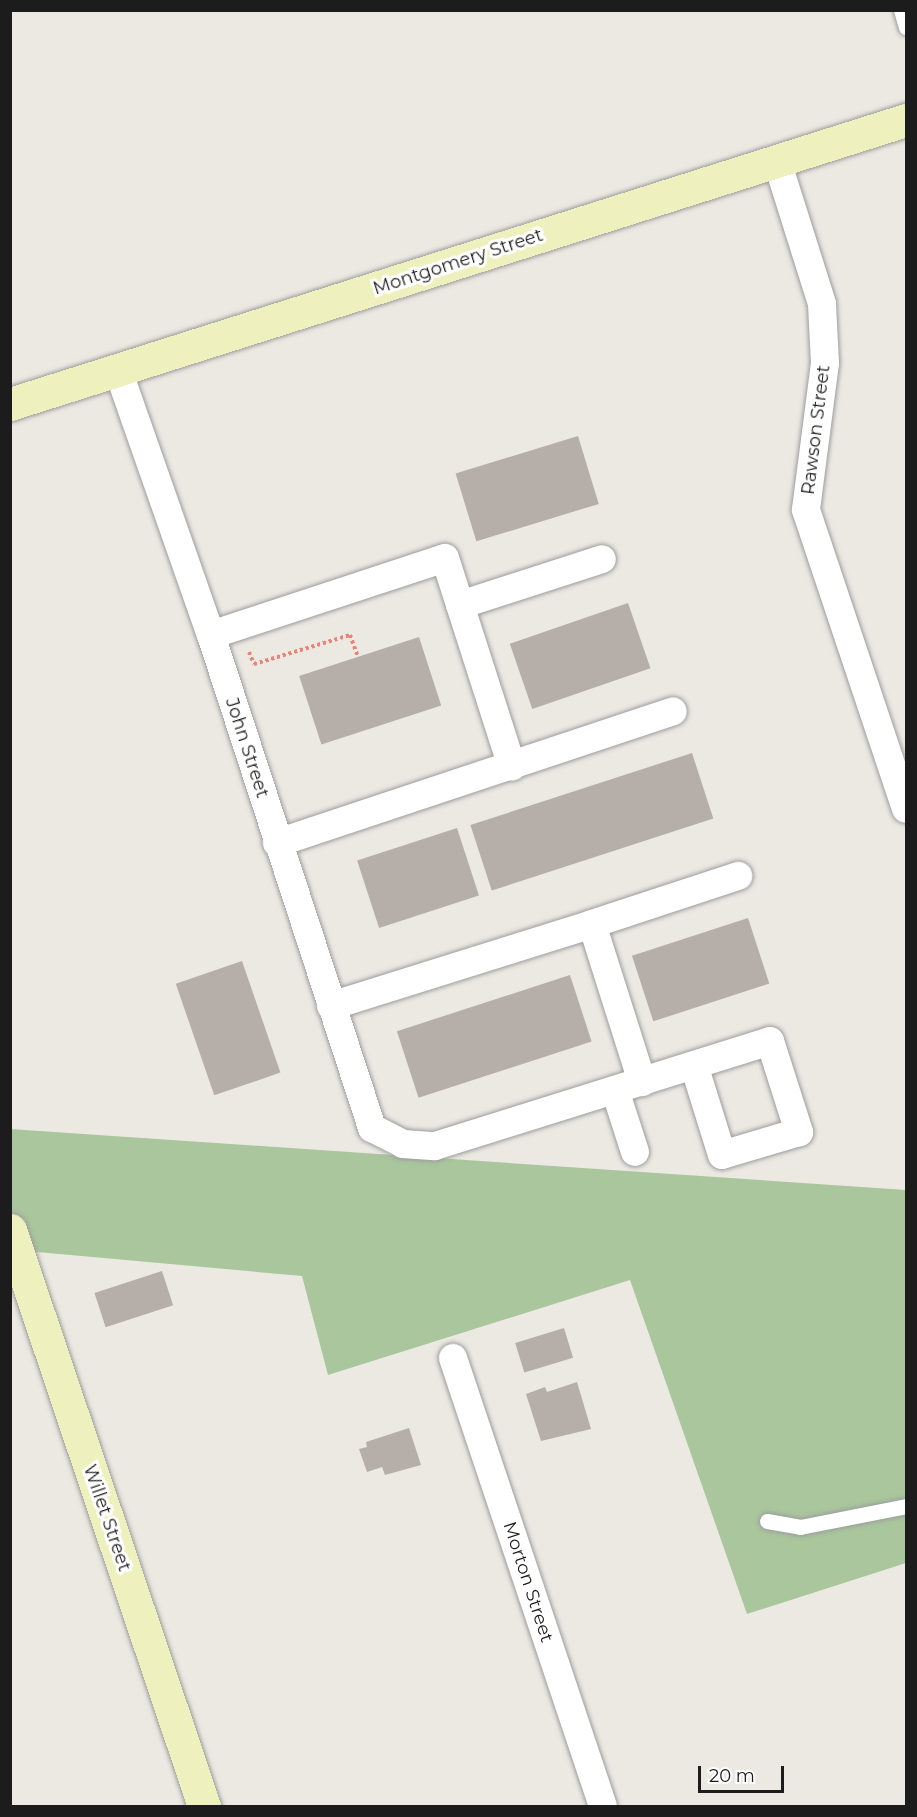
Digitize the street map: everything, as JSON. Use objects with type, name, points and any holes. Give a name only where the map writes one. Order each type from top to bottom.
[{"type":"street","name":"Montgomery Street","points":[[10,404],[906,120]]},
{"type":"street","name":"Rawson Street","points":[[777,161],[822,304],[825,363],[806,510],[906,809]]},
{"type":"street","name":"John Street","points":[[118,370],[211,635],[277,843],[372,1128],[403,1144],[435,1146],[615,1090]]},
{"type":"street","points":[[211,635],[445,558],[512,767]]},
{"type":"street","points":[[460,605],[602,559]]},
{"type":"street","points":[[277,843],[512,767],[672,711]]},
{"type":"street","points":[[331,1006],[738,876]]},
{"type":"street","points":[[592,924],[642,1082]]},
{"type":"street","points":[[635,1152],[615,1090],[694,1065]]},
{"type":"street","name":"Willet Street","points":[[10,1230],[18,1277],[204,1806]]},
{"type":"street","name":"Morton Street","points":[[453,1358],[603,1806]]},
{"type":"lane","points":[[900,10],[906,27]]},
{"type":"lane","points":[[768,1521],[800,1527],[906,1506]]},
{"type":"path","points":[[246,644],[254,664],[350,635],[358,657]]},
{"type":"green space","points":[[10,1129],[906,1190],[906,1563],[747,1614],[630,1280],[328,1375],[302,1276],[15,1250],[10,1241]]},
{"type":"building","points":[[578,436],[599,504],[476,541],[456,473]]},
{"type":"building","points":[[628,603],[650,668],[532,709],[510,644]]},
{"type":"building","points":[[419,637],[441,705],[321,744],[299,676]]},
{"type":"building","points":[[692,753],[713,819],[492,891],[470,825]]},
{"type":"building","points":[[457,828],[479,896],[379,928],[357,860]]},
{"type":"building","points":[[748,918],[769,984],[653,1021],[632,956]]},
{"type":"building","points":[[242,961],[280,1073],[214,1095],[176,984]]},
{"type":"building","points":[[570,975],[592,1042],[419,1098],[397,1031]]},
{"type":"building","points":[[162,1271],[173,1305],[106,1327],[94,1293]]},
{"type":"building","points":[[564,1328],[573,1358],[524,1373],[515,1343]]},
{"type":"building","points":[[577,1382],[591,1429],[541,1441],[526,1394],[545,1387],[547,1392]]},
{"type":"building","points":[[409,1428],[421,1465],[385,1475],[382,1467],[367,1472],[359,1449],[367,1447],[366,1442]]}]
